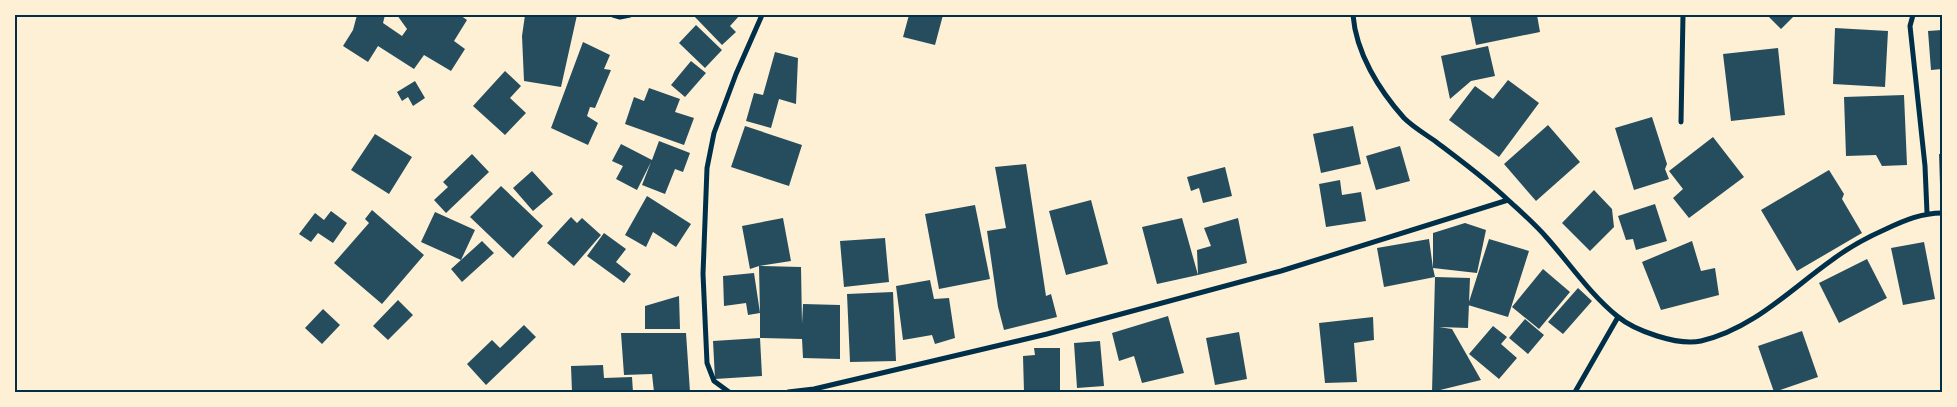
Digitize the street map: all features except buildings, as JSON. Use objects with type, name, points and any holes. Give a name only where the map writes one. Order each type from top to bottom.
[{"type":"street","points":[[612,15],[620,17],[630,15]]},
{"type":"street","points":[[729,392],[714,381],[708,363],[703,264],[706,168],[714,133],[736,74],[762,15]]},
{"type":"street","points":[[1353,15],[1354,31],[1369,68],[1388,98],[1406,119],[1482,176],[1508,200],[1546,237],[1584,284],[1618,317],[1652,335],[1685,342],[1700,341],[1725,333],[1757,317],[1833,259],[1866,238],[1927,213],[1942,213]]},
{"type":"street","points":[[1681,122],[1683,15]]},
{"type":"street","points":[[1913,15],[1910,26],[1925,166],[1927,213]]},
{"type":"street","points":[[788,392],[814,389],[1056,332],[1281,271],[1508,200]]},
{"type":"street","points":[[1574,392],[1618,317]]}]
